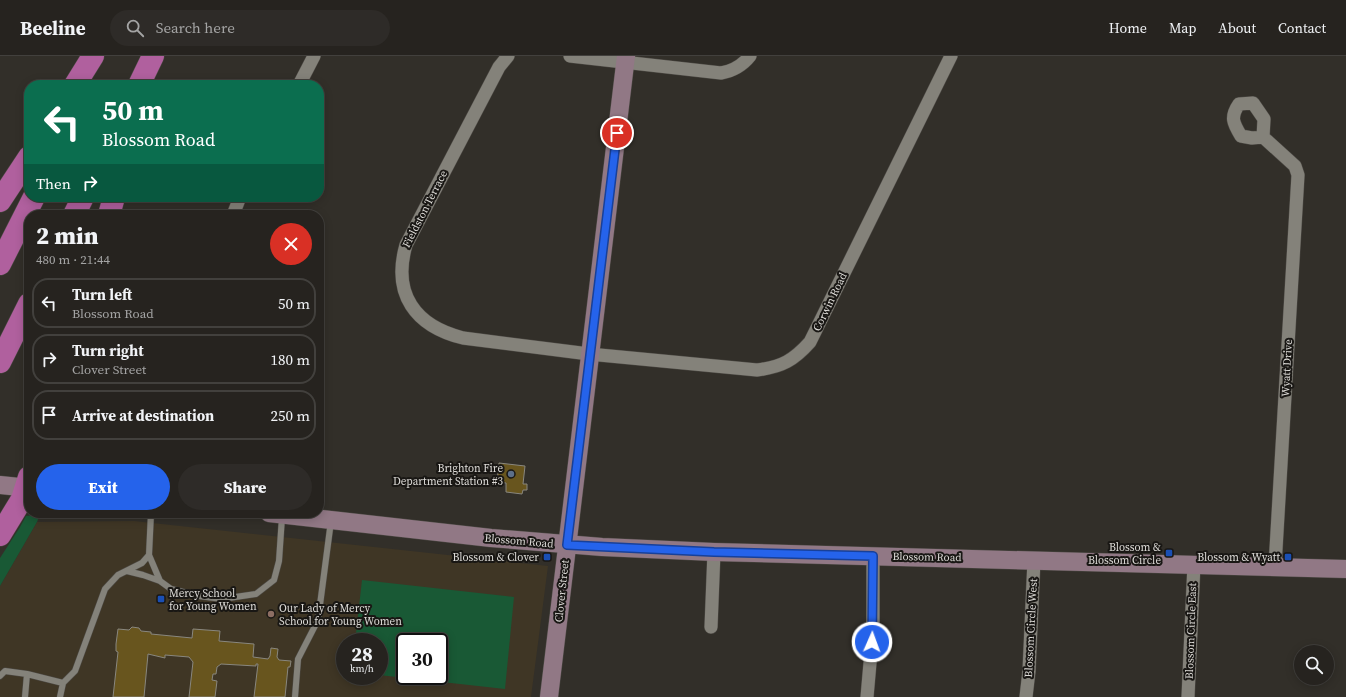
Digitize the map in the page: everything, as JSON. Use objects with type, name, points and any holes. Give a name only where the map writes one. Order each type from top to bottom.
[{"type":"highway","points":[[78,80],[93,56]]},
{"type":"highway","points":[[92,80],[104,56]]},
{"type":"highway","points":[[141,80],[153,56]]},
{"type":"highway","points":[[155,80],[164,56]]},
{"type":"highway","points":[[0,201],[24,165]]},
{"type":"highway","points":[[0,264],[24,217]]},
{"type":"highway","points":[[0,362],[24,314]]},
{"type":"highway","points":[[0,535],[24,494]]},
{"type":"street","points":[[302,80],[314,56]]},
{"type":"street","name":"Fieldston Terrace","points":[[508,56],[500,67],[409,237],[402,257],[401,270],[404,293],[410,305],[420,316],[431,325],[449,334],[463,338],[590,354]]},
{"type":"street","points":[[570,56],[626,59],[721,73],[730,72],[741,66],[750,56]]},
{"type":"street","name":"Corwin Road","points":[[590,354],[757,370],[768,369],[793,359],[810,342],[951,56]]},
{"type":"street","name":"Clover Street","points":[[549,697],[626,59]]},
{"type":"street","name":"Wyatt Drive","points":[[1263,137],[1295,166],[1297,170],[1298,182],[1276,566]]},
{"type":"street","points":[[0,485],[24,484]]},
{"type":"street","name":"Blossom Road","points":[[313,518],[477,537],[567,545],[714,552],[1346,568]]},
{"type":"street","points":[[711,627],[714,552]]},
{"type":"street","points":[[867,697],[873,629],[873,556]]},
{"type":"street","name":"Blossom Circle West","points":[[1026,697],[1029,671],[1034,560]]},
{"type":"street","name":"Blossom Circle East","points":[[1188,697],[1194,564]]},
{"type":"lane","points":[[151,518],[149,555],[160,581]]},
{"type":"lane","points":[[127,571],[160,581],[171,589],[199,596],[222,599],[256,594],[274,580],[279,560],[276,518]]},
{"type":"lane","points":[[295,697],[298,659],[318,620],[332,520]]},
{"type":"lane","points":[[60,697],[63,683],[75,671],[105,589],[118,575],[142,563],[149,555]]},
{"type":"lane","points":[[0,676],[5,672],[27,674],[63,683]]},
{"type":"lane","points":[[25,697],[27,674]]},
{"type":"shaded area","name":"Our Lady of Mercy School for Young Women","points":[[134,521],[548,566],[531,697],[0,697],[0,586],[37,522]]},
{"type":"green space","points":[[25,518],[38,518],[0,586],[0,558]]},
{"type":"green space","points":[[362,580],[514,597],[505,689],[448,683],[448,633],[396,633],[396,677],[388,676],[388,633],[356,633]]},
{"type":"building","name":"Brighton Fire Department Station #3","points":[[499,463],[525,466],[523,484],[527,484],[527,490],[523,490],[522,494],[506,492],[506,483],[497,482]]},
{"type":"building","name":"Our Lady of Mercy School for Young Women","points":[[132,627],[139,628],[141,631],[151,632],[151,634],[192,638],[193,629],[220,631],[219,641],[254,644],[253,657],[268,659],[271,648],[278,649],[277,657],[279,660],[291,661],[290,667],[288,667],[285,697],[254,697],[258,664],[256,664],[256,666],[221,664],[217,667],[216,674],[213,674],[212,680],[217,681],[215,697],[189,697],[193,662],[189,657],[165,655],[165,658],[148,654],[144,697],[113,697],[118,652],[116,651],[116,644],[118,629],[129,630]]},
{"type":"place","name":"Brighton Fire Department Station #3","points":[[511,474]]},
{"type":"place","name":"Blossom & Blossom Circle","points":[[1169,553]]},
{"type":"place","name":"Blossom & Clover","points":[[547,557]]},
{"type":"place","name":"Blossom & Wyatt","points":[[1288,557]]},
{"type":"place","name":"Mercy School for Young Women","points":[[161,599]]},
{"type":"place","name":"Our Lady of Mercy School for Young Women","points":[[271,614]]},
{"type":"route","points":[[617,133],[567,545],[714,552],[873,556],[872,642]]}]
